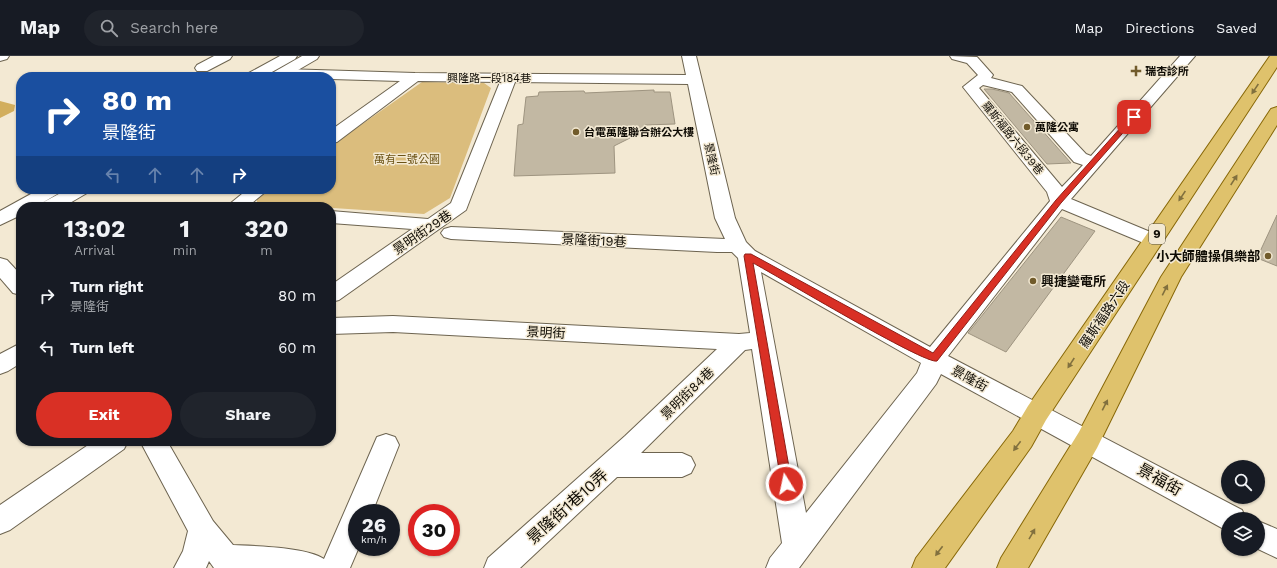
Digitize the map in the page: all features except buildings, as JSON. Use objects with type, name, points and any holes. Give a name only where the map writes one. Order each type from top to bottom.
[{"type":"main road","name":"羅斯福路六段","points":[[927,568],[1022,439],[1037,413],[1277,56]]},
{"type":"main road","points":[[1012,568],[1088,440],[1171,277],[1277,112]]},
{"type":"street","points":[[202,68],[225,56]]},
{"type":"street","points":[[261,72],[290,56]]},
{"type":"street","points":[[285,72],[312,56]]},
{"type":"street","name":"景隆街","points":[[689,56],[725,218],[742,251],[750,341],[798,548]]},
{"type":"street","points":[[957,56],[972,60],[986,75],[980,80]]},
{"type":"street","points":[[781,568],[798,548],[928,378],[934,358],[1059,202],[1188,56]]},
{"type":"street","points":[[336,134],[415,77]]},
{"type":"street","name":"興隆路一段184巷","points":[[337,78],[415,77],[694,80]]},
{"type":"street","name":"景明街29巷","points":[[336,292],[459,206],[509,78]]},
{"type":"street","name":"羅斯福路六段39巷","points":[[1059,202],[1056,191],[970,86],[980,80],[1017,89],[1080,158],[1094,163]]},
{"type":"street","points":[[30,202],[44,194]]},
{"type":"street","points":[[58,202],[72,194]]},
{"type":"street","points":[[242,202],[253,194]]},
{"type":"street","points":[[1059,202],[1153,240]]},
{"type":"street","points":[[0,219],[16,210]]},
{"type":"street","points":[[336,217],[431,225]]},
{"type":"street","points":[[0,235],[16,226]]},
{"type":"street","name":"景隆街19巷","points":[[451,233],[717,246],[742,251]]},
{"type":"street","name":"景隆街","points":[[742,251],[901,342],[1088,440]]},
{"type":"street","points":[[0,265],[16,280]]},
{"type":"street","name":"景明街","points":[[336,326],[392,324],[750,341]]},
{"type":"street","name":"景明街84巷","points":[[634,444],[750,341]]},
{"type":"street","points":[[0,365],[16,355]]},
{"type":"street","name":"景福街","points":[[1088,440],[1221,513]]},
{"type":"street","name":"景隆街1巷10弄","points":[[499,568],[634,444]]},
{"type":"street","points":[[362,504],[386,445]]},
{"type":"street","points":[[0,521],[109,446]]},
{"type":"street","points":[[156,446],[203,530],[229,564],[269,561],[313,568]]},
{"type":"street","points":[[612,465],[682,465]]},
{"type":"street","points":[[189,568],[196,557],[203,530]]},
{"type":"street","points":[[335,568],[348,537]]},
{"type":"street","points":[[1265,538],[1277,544]]},
{"type":"green space","name":"萬有二號公園","points":[[422,82],[484,83],[491,88],[450,198],[424,214],[336,208],[336,202],[257,202],[257,199],[264,194],[336,194],[336,142]]},
{"type":"shaded area","points":[[0,101],[15,105],[14,111],[0,118]]},
{"type":"place","name":"瑞杏診所","points":[[1136,71]]},
{"type":"place","name":"萬隆公寓","points":[[1027,127]]},
{"type":"place","name":"台電萬隆聯合辦公大樓","points":[[576,132]]},
{"type":"place","name":"小大師體操俱樂部","points":[[1268,256]]},
{"type":"place","name":"興捷變電所","points":[[1033,281]]},
{"type":"route","points":[[786,484],[748,256],[901,342],[934,358],[1059,202],[1134,117]]}]
